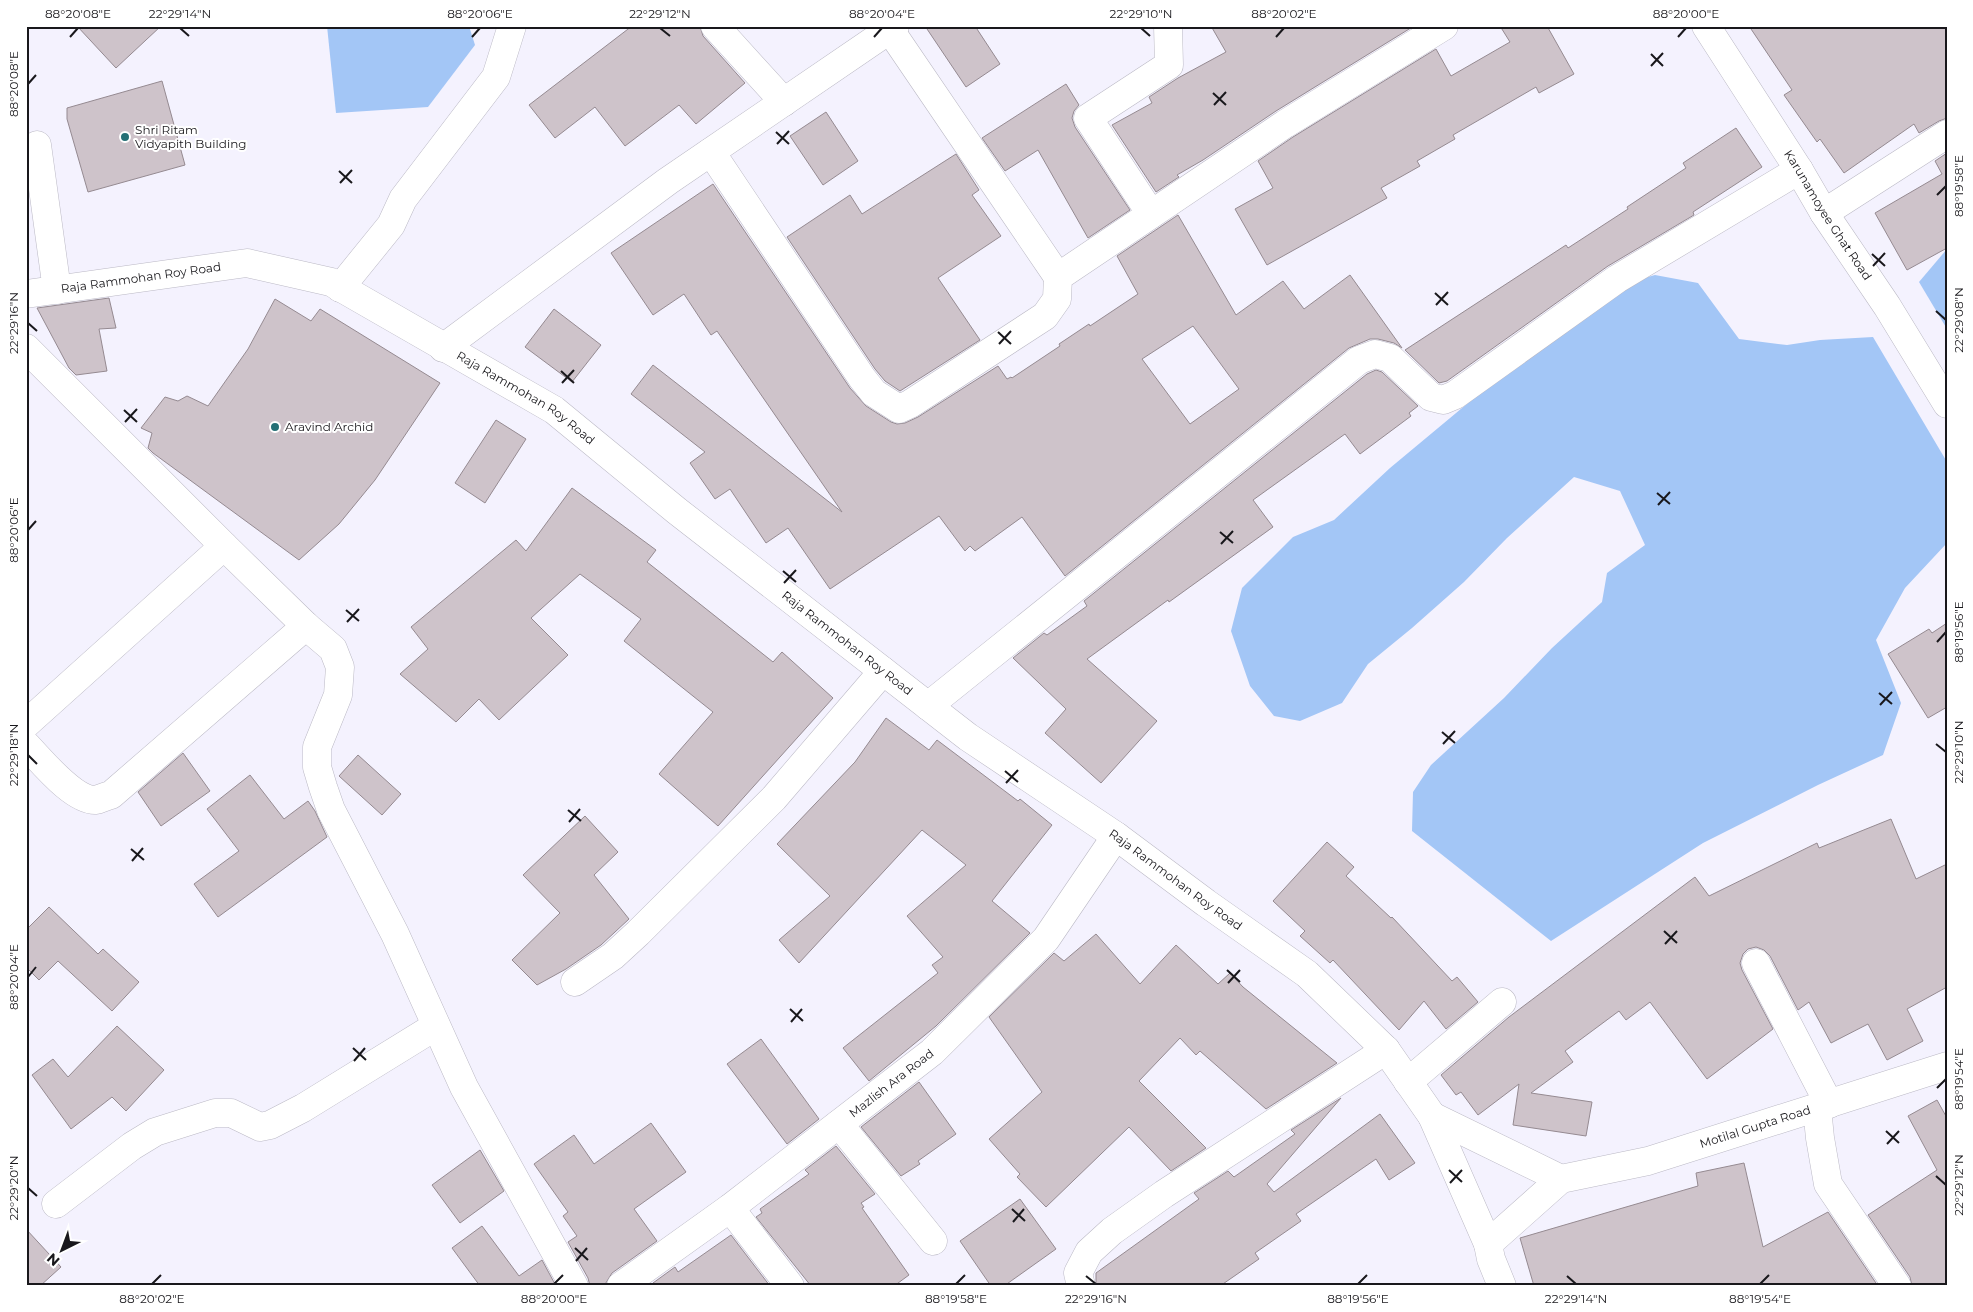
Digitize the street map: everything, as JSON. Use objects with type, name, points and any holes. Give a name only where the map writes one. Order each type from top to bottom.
[{"type":"street","points":[[340,288],[391,225],[403,198],[496,77],[512,26]]},
{"type":"street","points":[[715,26],[784,102]]},
{"type":"street","points":[[1151,214],[1088,118],[1169,65],[1168,26]]},
{"type":"street","points":[[1058,277],[1285,124],[1444,26]]},
{"type":"street","name":"Karunamoyee Ghat Road","points":[[1706,26],[1824,212],[1887,306],[1947,404]]},
{"type":"street","points":[[444,348],[668,181],[892,28],[1058,277],[1057,300],[1045,316],[910,404],[899,408],[874,393],[862,378],[711,152]]},
{"type":"street","points":[[1824,212],[1947,134]]},
{"type":"street","points":[[36,145],[56,290]]},
{"type":"street","points":[[928,706],[1359,360],[1375,354],[1390,358],[1431,397],[1443,400],[1455,395],[1617,279],[1799,170]]},
{"type":"street","name":"Raja Rammohan Roy Road","points":[[26,294],[247,263],[331,282],[554,410],[677,511],[968,737],[1116,836],[1306,974],[1386,1050],[1432,1116],[1488,1244],[1491,1259],[1502,1286]]},
{"type":"street","points":[[26,348],[224,546],[306,626],[333,649],[340,667],[338,695],[317,747],[317,767],[331,810],[395,934],[464,1087],[574,1286]]},
{"type":"street","points":[[26,724],[224,546]]},
{"type":"street","points":[[26,745],[66,786],[85,798],[96,800],[110,795],[306,626]]},
{"type":"street","points":[[575,982],[613,956],[638,933],[774,798],[883,671]]},
{"type":"street","name":"Mazlish Ara Road","points":[[621,1286],[730,1208],[932,1052],[1046,939],[1116,836]]},
{"type":"street","points":[[1756,963],[1823,1106],[1820,1138],[1828,1184],[1897,1286]]},
{"type":"street","points":[[1408,1082],[1502,1002]]},
{"type":"street","points":[[56,1204],[132,1146],[155,1132],[215,1112],[231,1113],[260,1127],[270,1125],[303,1108],[436,1026]]},
{"type":"street","points":[[1081,1286],[1078,1273],[1089,1252],[1112,1231],[1164,1194],[1386,1050]]},
{"type":"street","name":"Motilal Gupta Road","points":[[1488,1244],[1561,1180],[1648,1161],[1947,1066]]},
{"type":"street","points":[[1432,1116],[1561,1180]]},
{"type":"street","points":[[839,1124],[933,1241]]},
{"type":"street","points":[[730,1208],[790,1286]]},
{"type":"water","points":[[327,26],[469,26],[475,45],[428,107],[336,113]]},
{"type":"water","points":[[1947,249],[1947,329],[1919,282]]},
{"type":"water","points":[[1655,275],[1698,283],[1739,339],[1787,345],[1820,340],[1873,337],[1947,462],[1947,543],[1905,588],[1876,640],[1901,703],[1883,755],[1818,785],[1703,843],[1551,941],[1412,831],[1413,792],[1431,765],[1504,698],[1552,648],[1602,602],[1607,573],[1645,545],[1620,491],[1574,477],[1507,538],[1464,582],[1368,664],[1342,703],[1300,721],[1274,716],[1250,686],[1231,631],[1242,588],[1293,537],[1334,520],[1390,468],[1605,289]]},
{"type":"building","points":[[77,26],[161,26],[116,68]]},
{"type":"building","points":[[632,26],[700,26],[703,36],[745,83],[696,124],[679,105],[625,146],[595,107],[555,138],[529,105]]},
{"type":"building","points":[[925,26],[975,26],[1000,64],[966,87]]},
{"type":"building","points":[[1211,26],[1414,26],[1276,111],[1203,160],[1177,175],[1179,177],[1156,192],[1112,125],[1152,103],[1149,97],[1178,78],[1226,52]]},
{"type":"building","points":[[1500,26],[1547,26],[1574,74],[1539,93],[1536,87],[1453,135],[1455,139],[1417,161],[1420,166],[1381,188],[1387,198],[1267,265],[1235,209],[1273,188],[1258,161],[1293,137],[1436,49],[1451,76],[1510,42]]},
{"type":"building","points":[[1749,26],[1947,26],[1947,118],[1919,133],[1914,124],[1844,173],[1820,139],[1817,142],[1784,95],[1792,90]]},
{"type":"building","name":"Shri Ritam Vidyapith Building","points":[[162,81],[185,165],[88,192],[67,119],[67,108]]},
{"type":"building","points":[[1066,84],[1079,105],[1074,111],[1072,118],[1075,127],[1130,210],[1088,238],[1038,150],[1005,171],[982,138]]},
{"type":"building","points":[[826,112],[858,161],[823,185],[790,136]]},
{"type":"building","points":[[1736,128],[1762,167],[1693,212],[1694,215],[1608,266],[1447,381],[1439,383],[1405,350],[1566,245],[1568,248],[1628,209],[1627,207],[1686,168],[1683,163]]},
{"type":"building","points":[[1947,153],[1947,248],[1907,270],[1875,213],[1942,174],[1935,161]]},
{"type":"building","points":[[956,154],[979,190],[972,195],[1001,236],[938,278],[980,340],[900,391],[885,381],[875,369],[787,237],[850,195],[862,214]]},
{"type":"building","points":[[713,184],[850,388],[866,406],[897,424],[905,423],[918,417],[998,366],[1007,379],[1012,378],[1089,324],[1090,326],[1138,294],[1117,256],[1178,215],[1236,315],[1283,281],[1304,309],[1350,275],[1402,348],[1394,343],[1370,339],[1349,348],[1065,576],[1022,517],[975,551],[970,546],[965,551],[939,516],[830,589],[788,528],[766,543],[730,489],[715,499],[690,463],[705,452],[631,394],[653,365],[842,512],[717,331],[711,335],[684,294],[653,315],[611,253]],"holes":[[[1193,326],[1239,389],[1190,424],[1142,359]]]},
{"type":"building","points":[[109,298],[116,328],[99,329],[107,371],[76,375],[69,368],[37,308]]},
{"type":"building","name":"Aravind Archid","points":[[275,299],[311,321],[320,309],[440,383],[375,480],[339,524],[299,560],[153,453],[148,448],[152,433],[141,428],[165,397],[178,401],[187,396],[208,406],[248,349]]},
{"type":"building","points":[[554,309],[601,345],[572,382],[525,347]]},
{"type":"building","points":[[1376,370],[1382,372],[1418,406],[1409,413],[1411,416],[1360,454],[1345,434],[1253,500],[1273,527],[1087,659],[1157,721],[1101,783],[1045,733],[1066,709],[1013,658],[1044,633],[1047,635],[1087,606],[1084,601],[1367,374]]},
{"type":"building","points":[[496,420],[526,439],[485,503],[455,483]]},
{"type":"building","points":[[572,488],[656,550],[647,562],[773,662],[782,652],[833,698],[718,826],[659,774],[713,712],[624,641],[641,619],[580,574],[531,618],[568,655],[499,720],[479,699],[456,722],[400,674],[428,649],[411,627],[516,540],[526,551]]},
{"type":"building","points":[[1947,623],[1947,707],[1928,718],[1888,654],[1929,629],[1932,633]]},
{"type":"building","points":[[886,718],[929,750],[937,740],[1018,801],[1020,799],[1052,825],[992,901],[1030,933],[936,1026],[869,1081],[843,1048],[938,973],[932,965],[943,957],[907,916],[966,865],[922,830],[799,963],[779,940],[830,896],[777,844],[855,762]]},
{"type":"building","points":[[183,753],[210,791],[161,826],[138,792]]},
{"type":"building","points":[[358,755],[401,794],[382,815],[339,776]]},
{"type":"building","points":[[250,775],[284,819],[308,801],[315,811],[327,837],[218,917],[194,884],[239,851],[207,809]]},
{"type":"building","points":[[585,816],[618,852],[594,875],[629,919],[601,945],[566,969],[537,985],[512,960],[560,913],[523,875]]},
{"type":"building","points":[[1891,819],[1916,879],[1947,864],[1947,987],[1907,1009],[1923,1041],[1887,1060],[1868,1024],[1831,1043],[1809,1002],[1798,1010],[1770,956],[1764,950],[1756,947],[1748,949],[1743,954],[1740,963],[1773,1029],[1707,1079],[1650,1002],[1626,1020],[1619,1011],[1565,1051],[1573,1062],[1531,1093],[1592,1102],[1586,1136],[1513,1125],[1519,1084],[1478,1115],[1461,1092],[1456,1095],[1441,1075],[1509,1017],[1695,877],[1709,896],[1817,843],[1819,848]]},
{"type":"building","points":[[1327,842],[1354,867],[1346,876],[1392,917],[1452,981],[1457,977],[1478,1002],[1446,1029],[1424,1001],[1399,1030],[1333,960],[1330,963],[1300,936],[1305,931],[1273,901]]},
{"type":"building","points":[[49,907],[98,954],[103,949],[139,982],[112,1011],[58,961],[39,980],[26,967],[26,930]]},
{"type":"building","points":[[1096,934],[1140,984],[1176,945],[1218,984],[1230,973],[1243,987],[1337,1063],[1266,1109],[1200,1051],[1196,1055],[1180,1038],[1139,1081],[1206,1148],[1171,1171],[1129,1127],[1046,1207],[1017,1177],[1020,1174],[989,1139],[1042,1092],[989,1017],[1054,953],[1064,961]]},
{"type":"building","points":[[117,1026],[164,1070],[126,1111],[112,1097],[71,1129],[32,1075],[53,1059],[68,1077]]},
{"type":"building","points":[[761,1039],[819,1119],[787,1144],[727,1064]]},
{"type":"building","points":[[919,1082],[956,1134],[918,1161],[920,1164],[901,1176],[861,1127]]},
{"type":"building","points":[[1341,1098],[1267,1184],[1274,1192],[1380,1114],[1415,1163],[1389,1180],[1376,1159],[1296,1214],[1301,1221],[1255,1253],[1259,1259],[1220,1286],[1096,1286],[1096,1273],[1199,1199],[1194,1193],[1228,1171],[1234,1177],[1295,1134],[1291,1130]]},
{"type":"building","points":[[1937,1100],[1947,1118],[1947,1286],[1912,1286],[1910,1277],[1868,1215],[1937,1170],[1908,1116]]},
{"type":"building","points":[[651,1123],[686,1172],[634,1209],[657,1241],[612,1273],[604,1286],[590,1286],[588,1278],[568,1242],[577,1236],[563,1216],[568,1212],[534,1164],[574,1135],[594,1164]]},
{"type":"building","points":[[836,1146],[875,1194],[861,1203],[864,1207],[862,1208],[909,1275],[894,1286],[811,1286],[756,1217],[762,1213],[760,1209],[809,1174],[805,1170]]},
{"type":"building","points":[[480,1150],[504,1191],[460,1223],[432,1185]]},
{"type":"building","points":[[1744,1163],[1763,1247],[1828,1212],[1878,1286],[1534,1286],[1520,1238],[1698,1186],[1696,1173]]},
{"type":"building","points":[[1020,1199],[1056,1249],[1004,1286],[991,1286],[960,1241]]},
{"type":"building","points":[[482,1226],[519,1276],[542,1260],[556,1286],[480,1286],[452,1248]]},
{"type":"building","points":[[26,1229],[61,1267],[40,1286],[26,1286]]},
{"type":"building","points":[[731,1235],[770,1286],[655,1286],[653,1283],[675,1267],[678,1272]]},
{"type":"place","name":"Shri Ritam Vidyapith Building","points":[[125,137]]},
{"type":"place","name":"Aravind Archid","points":[[275,427]]}]
